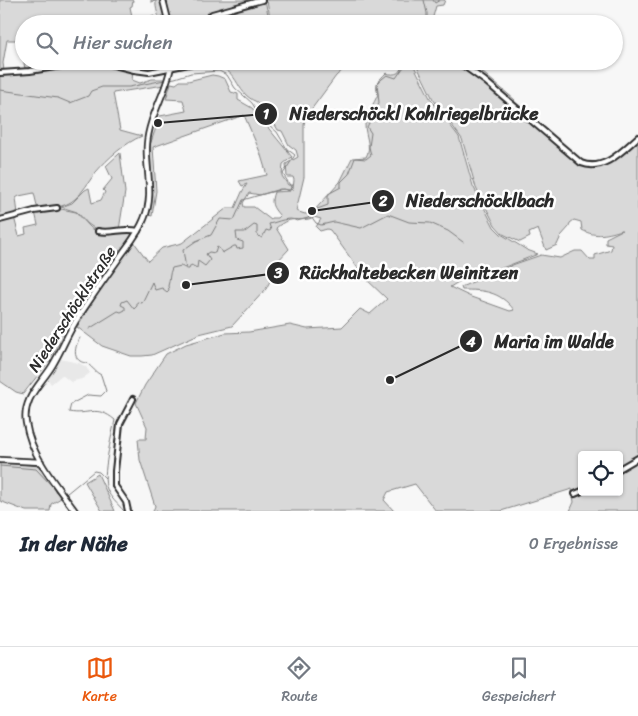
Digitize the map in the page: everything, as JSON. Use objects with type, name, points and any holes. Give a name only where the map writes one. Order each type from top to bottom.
[{"type":"main road","points":[[163,0],[166,15]]},
{"type":"main road","name":"Niederschöcklstraße","points":[[75,511],[37,455],[29,438],[26,424],[26,409],[29,399],[52,366],[78,317],[138,231],[149,199],[148,136],[171,70]]},
{"type":"main road","points":[[25,461],[37,455]]},
{"type":"main road","points":[[0,460],[41,462]]},
{"type":"street","points":[[211,15],[262,0]]},
{"type":"street","points":[[0,72],[36,70]]},
{"type":"street","points":[[135,70],[160,70]]},
{"type":"street","points":[[470,70],[572,156],[585,164],[597,165],[608,162],[638,137]]},
{"type":"street","points":[[0,220],[34,211],[57,208]]},
{"type":"street","points":[[98,231],[107,233],[133,229],[138,231]]},
{"type":"street","points":[[128,511],[126,502],[115,486],[114,471],[120,424],[133,399]]},
{"type":"street","points":[[623,467],[638,458]]},
{"type":"shaded area","points":[[0,0],[133,0],[130,7],[132,15],[15,15],[15,40],[7,40],[3,63],[4,71],[0,71]]},
{"type":"shaded area","points":[[151,0],[257,0],[211,12],[210,15],[158,15],[156,1],[151,2]]},
{"type":"shaded area","points":[[265,0],[268,15],[216,15]]},
{"type":"shaded area","points":[[267,0],[445,0],[443,5],[436,6],[434,15],[270,15]]},
{"type":"shaded area","points":[[34,70],[125,70],[133,72],[132,80],[140,83],[152,79],[165,79],[164,85],[113,93],[120,130],[142,136],[111,156],[75,199],[57,207],[38,210],[34,193],[19,196],[16,198],[18,214],[0,218],[0,74]]},
{"type":"shaded area","points":[[224,70],[343,70],[336,76],[305,118],[304,177],[296,211],[305,214],[312,213],[340,182],[352,158],[366,157],[368,145],[365,125],[368,113],[378,94],[377,87],[381,78],[386,73],[393,74],[400,70],[416,70],[431,100],[459,137],[473,186],[494,227],[501,234],[527,250],[538,254],[479,277],[480,274],[475,272],[450,287],[510,311],[514,310],[497,295],[477,290],[462,290],[461,287],[541,255],[560,258],[575,251],[582,251],[590,260],[595,260],[595,255],[611,250],[612,245],[606,244],[606,238],[622,230],[607,234],[592,234],[582,230],[581,222],[574,220],[561,236],[557,245],[546,250],[538,229],[529,233],[530,237],[520,242],[503,234],[495,225],[476,188],[462,139],[433,99],[419,70],[468,70],[579,163],[598,166],[609,163],[638,139],[638,511],[570,511],[574,502],[572,489],[501,511],[436,511],[415,484],[388,492],[384,500],[394,511],[153,511],[155,506],[140,460],[138,439],[146,439],[147,427],[136,403],[145,385],[166,354],[186,344],[225,333],[249,332],[290,325],[307,329],[342,327],[360,309],[370,314],[387,299],[365,278],[330,230],[320,231],[316,227],[321,219],[314,217],[305,220],[287,221],[276,228],[289,249],[275,264],[266,289],[232,326],[199,334],[152,355],[142,356],[131,356],[102,346],[77,327],[100,290],[134,242],[148,261],[162,248],[182,243],[227,208],[235,208],[247,184],[242,186],[239,181],[267,175],[260,152],[244,115],[153,147],[156,191],[152,216],[149,215],[152,195],[150,145],[160,116],[186,111],[183,100],[166,99],[171,83],[176,84],[180,81],[212,75],[225,79],[231,92],[238,94],[238,100],[252,108],[292,157],[283,164],[282,176],[288,185],[293,185],[290,190],[293,189],[294,180],[293,177],[287,177],[286,164],[298,157],[296,150],[289,145],[282,131],[278,130],[271,118],[260,109],[257,102],[249,98],[232,75]],"holes":[[[283,189],[290,191],[274,192],[272,202],[280,216],[278,218],[272,218],[271,220],[254,207],[244,207],[243,203],[249,193],[260,195]]]},
{"type":"shaded area","points":[[471,70],[480,70],[515,100],[512,103]]},
{"type":"shaded area","points":[[120,153],[125,192],[119,230],[97,230],[88,224],[77,212],[61,207],[72,203],[89,188],[92,203],[101,200],[105,192],[103,190],[112,179],[106,166]]},
{"type":"shaded area","points":[[61,209],[76,212],[97,232],[134,232],[84,302],[46,365],[23,394],[16,392],[0,381],[0,221],[14,217],[19,236],[26,234],[25,228],[38,225],[35,212]]},
{"type":"shaded area","points":[[60,359],[79,363],[86,367],[90,373],[72,383],[62,375],[51,384],[47,378]]},
{"type":"shaded area","points":[[0,462],[39,466],[61,498],[51,504],[50,511],[26,511],[0,501]]},
{"type":"shaded area","points":[[98,474],[115,511],[102,511],[85,482]]},
{"type":"waterway","points":[[424,0],[427,15]]},
{"type":"waterway","points":[[433,0],[435,3],[440,0]]},
{"type":"waterway","points":[[187,269],[191,265],[197,268],[198,261],[205,266],[210,260],[206,254],[209,252],[215,253],[217,247],[222,253],[234,246],[237,249],[243,248],[243,242],[237,240],[236,232],[245,232],[254,225],[257,226],[257,235],[262,238],[266,230],[271,230],[269,224],[287,219],[297,221],[308,218],[313,213],[312,211],[328,205],[328,194],[341,187],[341,182],[349,174],[355,158],[366,159],[371,155],[369,147],[371,133],[367,127],[371,119],[369,114],[379,103],[377,83],[387,75],[396,78],[402,70]]},
{"type":"waterway","points":[[0,90],[58,98],[70,103],[88,96],[91,91],[102,87],[129,87],[191,73],[219,71],[227,75],[235,88],[252,103],[262,119],[277,132],[287,149],[295,155],[283,174],[291,187],[290,190],[280,189],[243,200],[234,220],[220,219],[211,235],[196,241],[183,250],[186,269]]},
{"type":"waterway","points":[[311,216],[316,223],[321,225],[334,222],[361,228],[388,214],[409,222],[430,223],[448,231],[463,242]]},
{"type":"waterway","points":[[89,329],[118,311],[125,310],[125,307],[121,305],[122,302],[127,300],[134,309],[137,306],[137,302],[142,303],[152,282],[155,290],[162,288],[167,292],[169,290],[168,286],[172,268],[181,266],[185,268]]},
{"type":"waterway","points":[[80,338],[76,347],[76,356],[80,361],[87,363],[101,375],[106,391],[101,396],[88,395],[71,404],[69,412],[97,411],[115,420],[105,483],[114,501],[124,511]]},
{"type":"waterway","points":[[0,466],[36,469],[52,486]]},
{"type":"waterway","points":[[66,494],[94,471],[99,472],[105,478]]},
{"type":"place","name":"Niederschöckl Kohlriegelbrücke","points":[[158,123]]},
{"type":"place","name":"Niederschöcklbach","points":[[312,211]]},
{"type":"place","name":"Rückhaltebecken Weinitzen","points":[[186,285]]},
{"type":"place","name":"Maria im Walde","points":[[390,380]]}]
